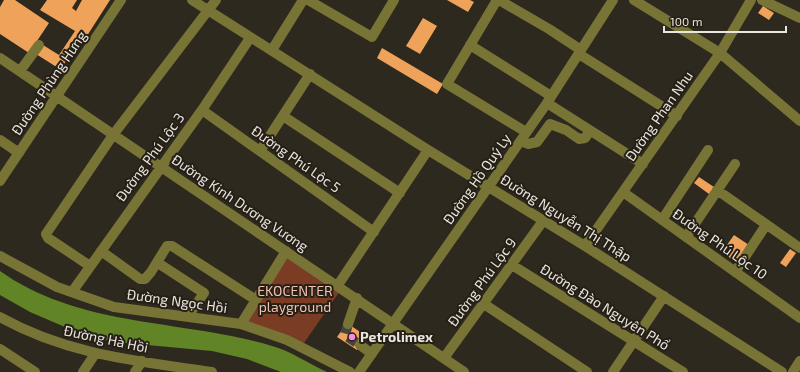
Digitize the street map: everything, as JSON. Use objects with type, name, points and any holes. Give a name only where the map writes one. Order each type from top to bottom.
[{"type":"street","name":"Đường Phùng Hưng","points":[[0,181],[121,0]]},
{"type":"street","name":"Đường Nguyễn Thị Thập","points":[[192,0],[428,150],[585,246],[782,372]]},
{"type":"street","points":[[90,266],[48,238],[46,234],[113,135],[216,0]]},
{"type":"street","points":[[272,50],[304,0]]},
{"type":"street","points":[[308,0],[372,37],[394,0]]},
{"type":"street","points":[[590,131],[585,138],[579,140],[566,130],[550,124],[537,142],[528,144],[523,136],[447,84],[498,0],[550,29],[580,52],[677,116]]},
{"type":"street","name":"Đường Hồ Quý Ly","points":[[359,372],[549,100],[613,0]]},
{"type":"street","points":[[634,0],[720,53],[800,121]]},
{"type":"street","name":"Đường Phan Nhu","points":[[585,246],[720,53],[751,0]]},
{"type":"street","points":[[762,0],[800,18]]},
{"type":"street","name":"Đường Phú Lộc 3","points":[[72,292],[202,110],[250,38]]},
{"type":"street","points":[[20,71],[40,45]]},
{"type":"street","points":[[470,45],[549,100],[590,131],[643,164]]},
{"type":"street","name":"Đường Kinh Dương Vương","points":[[0,58],[160,167],[338,285],[464,372]]},
{"type":"street","points":[[260,151],[310,74]]},
{"type":"street","name":"Đường Phú Lộc 5","points":[[202,110],[374,232]]},
{"type":"street","points":[[283,116],[400,193]]},
{"type":"street","points":[[0,140],[19,153]]},
{"type":"street","points":[[338,285],[428,150]]},
{"type":"street","points":[[662,220],[708,150]]},
{"type":"street","points":[[686,237],[735,164]]},
{"type":"street","points":[[717,190],[800,248]]},
{"type":"street","name":"Đường Phú Lộc 10","points":[[623,192],[800,318]]},
{"type":"street","name":"Đường Phú Lộc 9","points":[[444,358],[543,221]]},
{"type":"street","points":[[735,272],[766,225]]},
{"type":"street","points":[[101,251],[140,279],[145,279],[158,262],[167,246],[172,246],[256,300]]},
{"type":"street","points":[[241,324],[286,251]]},
{"type":"street","name":"Đường Ngọc Hồi","points":[[0,256],[37,278],[114,307],[241,324],[287,340],[350,372]]},
{"type":"street","points":[[158,262],[204,292],[188,316]]},
{"type":"street","name":"Đường Đào Nguyên Phổ","points":[[512,265],[683,372]]},
{"type":"street","points":[[613,372],[664,296]]},
{"type":"street","points":[[348,324],[357,298]]},
{"type":"street","points":[[484,304],[587,372]]},
{"type":"street","name":"Đường Hà Hồi","points":[[0,317],[57,344],[95,354],[212,372]]},
{"type":"street","points":[[360,346],[372,354]]},
{"type":"street","points":[[0,349],[35,372]]},
{"type":"street","points":[[83,372],[95,354]]},
{"type":"street","points":[[135,372],[142,361]]},
{"type":"street","points":[[793,372],[800,361]]},
{"type":"green space","name":"EKOCENTER playground","points":[[286,251],[340,291],[304,343],[241,324]]},
{"type":"shaded area","points":[[0,271],[31,289],[64,303],[97,313],[132,320],[238,337],[279,348],[327,372],[281,372],[247,359],[212,351],[115,342],[72,330],[30,312],[0,295]]},
{"type":"building","points":[[4,0],[15,0],[49,23],[29,53],[0,34],[0,7]]},
{"type":"building","points":[[47,0],[77,0],[72,8],[76,11],[82,0],[110,0],[85,39],[83,37],[64,64],[55,66],[36,54],[43,45],[59,55],[75,31],[40,10]]},
{"type":"building","points":[[447,0],[470,0],[474,2],[468,12]]},
{"type":"building","points":[[763,6],[774,13],[769,20],[758,13]]},
{"type":"building","points":[[423,18],[437,26],[420,54],[406,46]]},
{"type":"building","points":[[382,48],[443,84],[437,94],[377,58]]},
{"type":"building","points":[[699,177],[714,187],[709,194],[694,183]]},
{"type":"building","points":[[734,235],[749,245],[737,263],[722,252]]},
{"type":"building","points":[[790,249],[796,253],[786,267],[780,263]]},
{"type":"building","name":"Petrolimex","points":[[347,323],[366,336],[357,350],[337,337]]},
{"type":"tunnel","points":[[348,324],[345,335],[360,345]]},
{"type":"place","name":"Petrolimex","points":[[352,337]]}]
